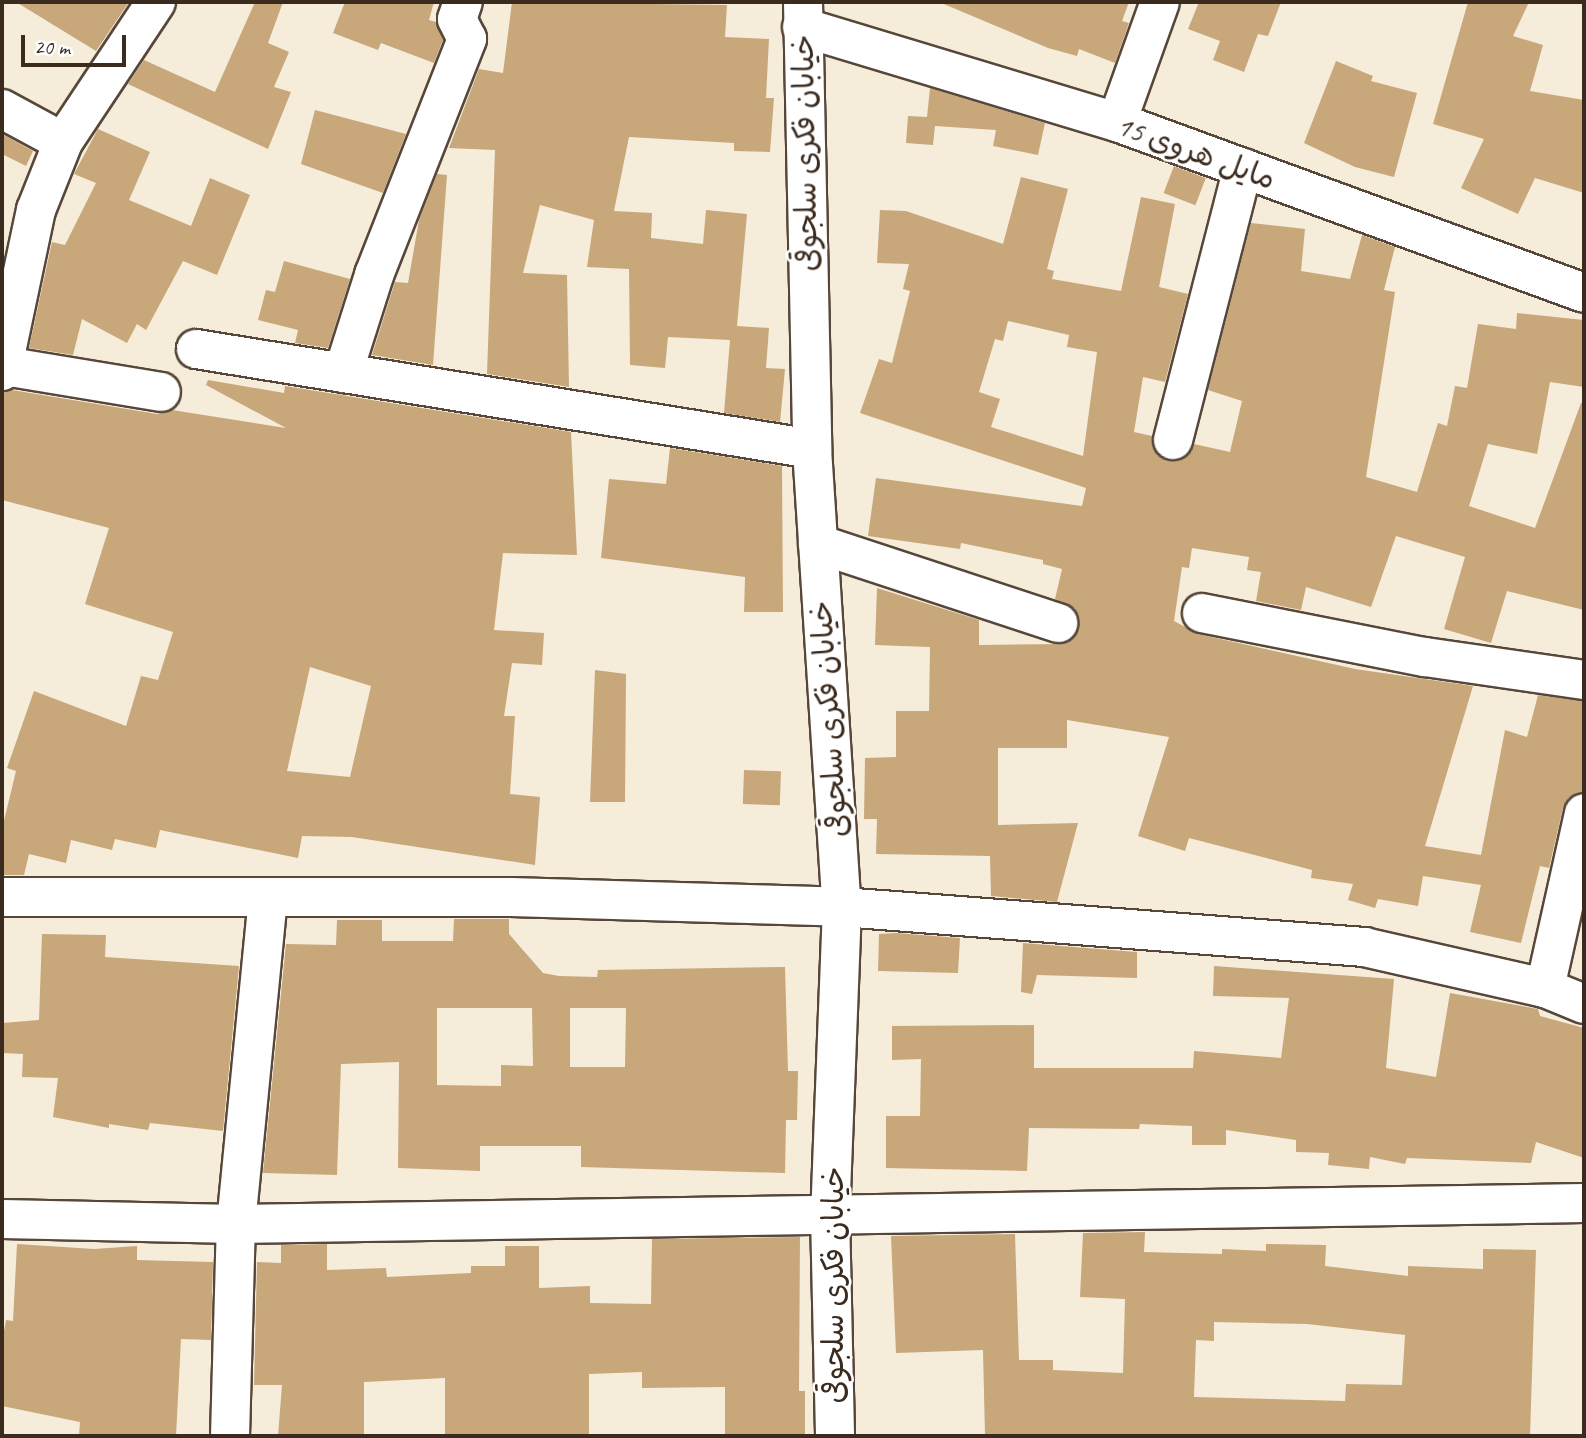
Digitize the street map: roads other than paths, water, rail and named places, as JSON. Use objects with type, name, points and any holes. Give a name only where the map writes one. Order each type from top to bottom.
[{"type":"street","points":[[156,2],[63,142],[36,210],[3,369],[161,392]]},
{"type":"street","points":[[343,373],[374,275],[467,39],[457,19],[463,2]]},
{"type":"street","points":[[1117,122],[1160,2]]},
{"type":"street","name":"مایل هروی 15","points":[[803,14],[1117,122],[1584,293]]},
{"type":"street","name":"خیابان فکری سلجوقی","points":[[803,14],[812,449],[842,907],[830,1213],[835,1436]]},
{"type":"street","points":[[2,109],[63,142]]},
{"type":"street","points":[[1172,440],[1242,168]]},
{"type":"street","points":[[196,349],[812,449]]},
{"type":"street","points":[[818,544],[1058,623]]},
{"type":"street","points":[[1202,612],[1425,657],[1584,680]]},
{"type":"street","points":[[1545,988],[1584,813]]},
{"type":"street","points":[[2,897],[268,900],[511,897],[842,907],[1364,947],[1545,988],[1584,1004]]},
{"type":"street","points":[[230,1436],[236,1224],[268,900]]},
{"type":"street","points":[[2,1219],[236,1224],[1584,1202]]}]
